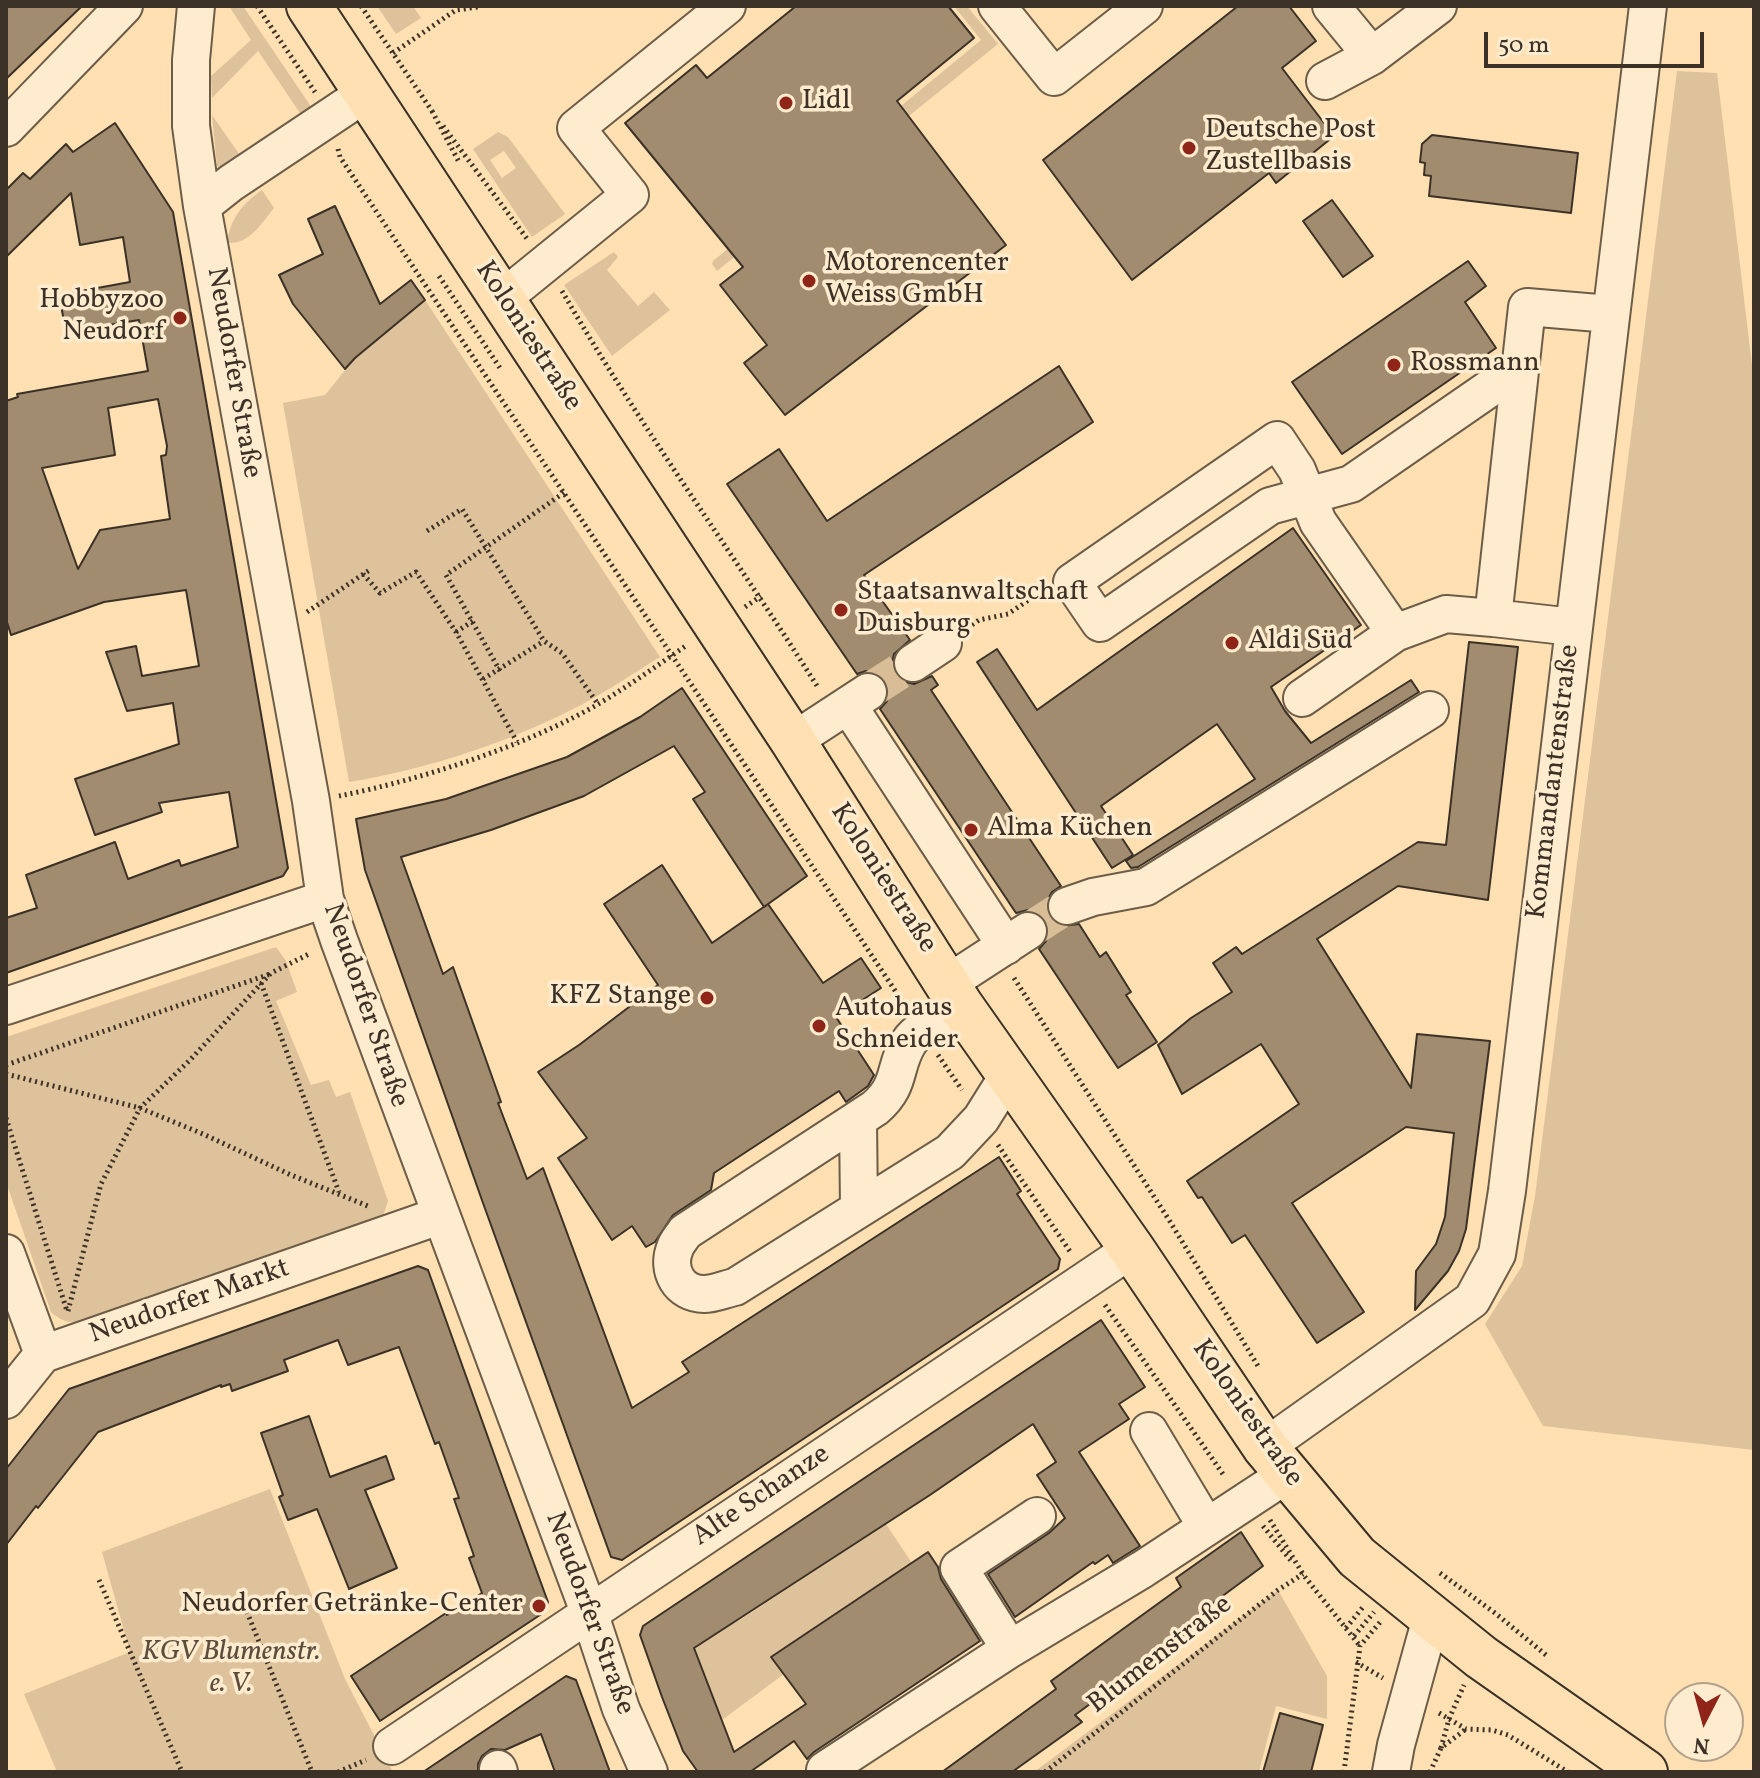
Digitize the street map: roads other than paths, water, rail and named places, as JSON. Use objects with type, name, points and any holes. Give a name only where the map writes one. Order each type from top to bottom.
[{"type":"main road","name":"Koloniestraße","points":[[309,6],[349,105],[503,298],[1008,1076],[1132,1249],[1276,1461],[1357,1557],[1481,1657],[1645,1772]]},
{"type":"street","points":[[6,128],[124,6]]},
{"type":"street","points":[[503,298],[630,195],[576,128],[727,6]]},
{"type":"street","points":[[997,6],[1054,77],[1144,6]]},
{"type":"street","points":[[1331,6],[1372,56]]},
{"type":"street","points":[[1325,81],[1372,56],[1438,6]]},
{"type":"street","name":"Kommandantenstraße","points":[[825,1770],[1206,1526],[1276,1461],[1472,1300],[1497,1254],[1648,6]]},
{"type":"street","name":"Neudorfer Straße","points":[[196,7],[191,60],[191,126],[202,206],[311,801],[325,899],[439,1216],[589,1612],[621,1709],[649,1772]]},
{"type":"street","points":[[202,206],[231,183],[349,105]]},
{"type":"street","points":[[1493,618],[1527,307],[1610,314]]},
{"type":"street","points":[[1395,633],[1318,522],[1307,496],[1297,470],[1277,440],[1072,582],[1100,623],[1270,506],[1307,496],[1351,484],[1493,386],[1518,388]]},
{"type":"street","points":[[1302,698],[1395,633],[1446,614],[1573,627]]},
{"type":"street","points":[[913,663],[943,643]]},
{"type":"street","points":[[793,741],[851,704],[1010,943],[954,994],[910,1041],[895,1085],[886,1098],[858,1120],[685,1232],[675,1247],[671,1265],[675,1278],[686,1291],[704,1294],[735,1287],[950,1152],[981,1119],[1008,1076]]},
{"type":"street","points":[[1067,906],[1093,897],[1146,887],[1430,710]]},
{"type":"street","points":[[6,1006],[325,899]]},
{"type":"street","points":[[858,1120],[859,1209]]},
{"type":"street","name":"Neudorfer Markt","points":[[43,1354],[439,1216]]},
{"type":"street","name":"Alte Schanze","points":[[392,1746],[1132,1249]]},
{"type":"street","points":[[6,1253],[43,1354],[6,1400]]},
{"type":"street","points":[[1149,1431],[1206,1526]]},
{"type":"street","points":[[1010,1649],[959,1568],[1037,1516]]},
{"type":"street","points":[[1391,1772],[1417,1606]]},
{"type":"tunnel","points":[[869,691],[913,663]]},
{"type":"tunnel","points":[[1028,931],[1067,906]]},
{"type":"place","name":"Lidl","points":[[786,103]]},
{"type":"place","name":"Deutsche Post Zustellbasis","points":[[1189,148]]},
{"type":"place","name":"Motorencenter Weiss GmbH","points":[[809,281]]},
{"type":"place","name":"Hobbyzoo Neudorf","points":[[180,318]]},
{"type":"place","name":"Rossmann","points":[[1394,365]]},
{"type":"place","name":"Staatsanwaltschaft Duisburg","points":[[841,610]]},
{"type":"place","name":"Aldi Süd","points":[[1232,643]]},
{"type":"place","name":"Alma Küchen","points":[[971,830]]},
{"type":"place","name":"KFZ Stange","points":[[707,998]]},
{"type":"place","name":"Autohaus Schneider","points":[[819,1026]]},
{"type":"place","name":"Neudorfer Getränke-Center","points":[[539,1606]]},
{"type":"park label","name":"KGV Blumenstr. e. V.","points":[[231,1670]]}]
